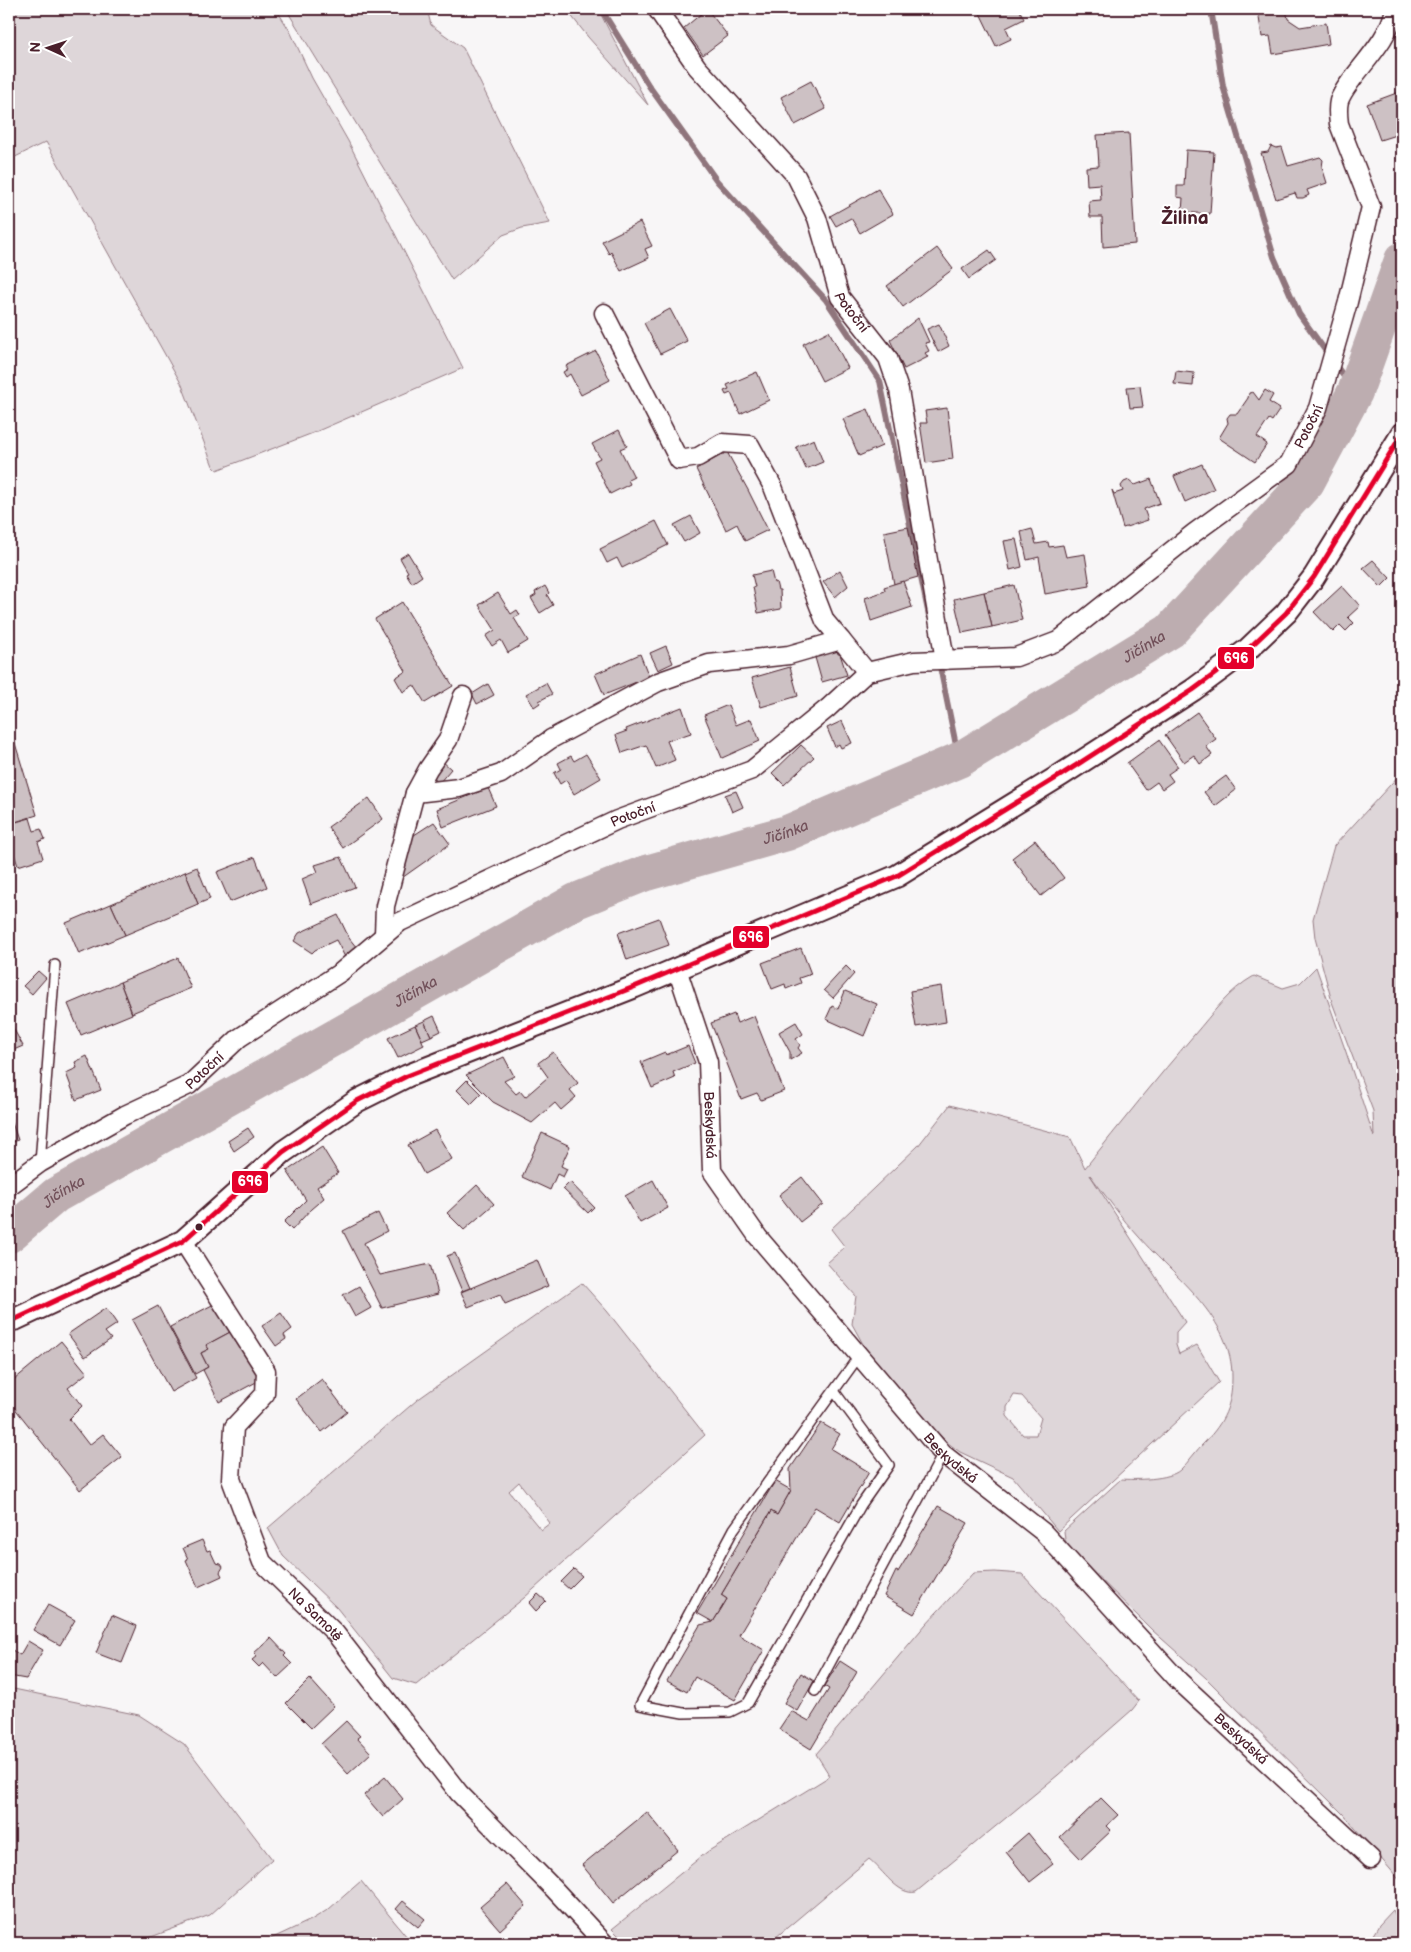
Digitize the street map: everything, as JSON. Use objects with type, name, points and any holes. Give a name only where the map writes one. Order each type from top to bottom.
[{"type":"street","name":"Potoční","points":[[657,9],[697,67],[796,176],[817,218],[840,297],[888,358],[899,390],[945,660]]},
{"type":"street","name":"Potoční","points":[[9,1186],[40,1163],[125,1115],[189,1085],[239,1038],[341,972],[400,922],[616,820],[752,770],[828,708],[867,672],[914,661],[1016,658],[1058,641],[1194,533],[1289,464],[1318,408],[1348,302],[1371,207],[1339,124],[1340,100],[1346,88],[1384,35],[1395,9]]},
{"type":"street","points":[[604,313],[679,460],[698,457],[722,443],[750,445],[773,487],[825,621],[867,672]]},
{"type":"street","points":[[11,1322],[183,1241],[282,1152],[357,1101],[407,1076],[677,969],[897,876],[1061,775],[1193,690],[1247,650],[1286,613],[1314,577],[1402,434]]},
{"type":"street","points":[[415,793],[459,788],[501,774],[551,739],[658,682],[710,664],[789,655],[841,640]]},
{"type":"street","points":[[384,934],[385,906],[415,793],[428,769],[448,740],[463,696]]},
{"type":"street","name":"Beskydská","points":[[677,969],[708,1062],[712,1171],[758,1237],[943,1454],[1042,1532],[1179,1681],[1371,1859]]},
{"type":"street","name":"Na Samotě","points":[[183,1241],[266,1371],[265,1394],[234,1427],[231,1479],[262,1562],[335,1632],[458,1793],[554,1889],[604,1943]]},
{"type":"lane","points":[[40,1163],[55,964]]},
{"type":"lane","points":[[834,1391],[889,1465],[861,1505],[748,1703],[730,1712],[683,1714],[640,1705],[734,1529],[859,1356]]},
{"type":"lane","points":[[815,1691],[943,1454]]},
{"type":"shaded area","points":[[9,9],[276,9],[290,31],[312,78],[348,141],[463,368],[313,433],[217,470],[213,466],[182,385],[46,142],[9,160]]},
{"type":"shaded area","points":[[286,9],[427,9],[431,25],[463,48],[550,223],[522,228],[503,235],[452,280]]},
{"type":"shaded area","points":[[566,9],[598,9],[648,105],[588,37]]},
{"type":"shaded area","points":[[1402,772],[1402,1883],[1343,1814],[1206,1678],[1152,1630],[1070,1549],[1065,1540],[1064,1531],[1121,1479],[1160,1478],[1180,1470],[1212,1435],[1222,1420],[1226,1413],[1232,1388],[1230,1356],[1223,1336],[1213,1318],[1185,1284],[1132,1230],[1090,1175],[1185,1322],[1176,1332],[1176,1345],[1179,1354],[1197,1345],[1219,1382],[1058,1531],[1013,1477],[960,1452],[948,1443],[880,1375],[852,1324],[856,1296],[827,1263],[845,1247],[831,1229],[918,1146],[950,1105],[1070,1137],[1085,1168],[1215,1010],[1237,988],[1254,976],[1283,988],[1300,983],[1316,967],[1374,1137],[1373,1111],[1332,1002],[1315,938],[1313,919],[1334,846]],"holes":[[[1014,1395],[1022,1396],[1041,1418],[1036,1435],[1023,1435],[1007,1416],[1007,1407]]]},
{"type":"shaded area","points":[[582,1283],[607,1311],[705,1435],[524,1598],[416,1685],[393,1678],[337,1608],[283,1556],[268,1528],[417,1400]],"holes":[[[519,1482],[550,1523],[541,1530],[509,1491]]]},
{"type":"shaded area","points":[[973,1573],[1022,1574],[1139,1701],[1132,1710],[1058,1775],[916,1892],[909,1892],[897,1886],[869,1859],[769,1943],[626,1943],[612,1929],[707,1852],[830,1776],[816,1754],[926,1624]]},
{"type":"shaded area","points":[[9,1688],[139,1715],[184,1744],[272,1859],[210,1915],[135,1943],[9,1943]]},
{"type":"shaded area","points":[[361,1881],[412,1943],[262,1943],[311,1920],[329,1909]]},
{"type":"shaded area","points":[[1393,1910],[1402,1928],[1402,1943],[1368,1943],[1379,1925]]},
{"type":"building","points":[[707,9],[728,36],[703,55],[684,28]]},
{"type":"building","points":[[978,9],[1019,9],[1024,19],[1006,28],[1011,39],[996,46]]},
{"type":"building","points":[[1286,9],[1288,19],[1300,27],[1326,23],[1329,44],[1273,54],[1270,36],[1262,37],[1258,11]]},
{"type":"building","points":[[811,81],[826,109],[795,125],[781,97]]},
{"type":"building","points":[[1402,91],[1402,133],[1380,140],[1367,104]]},
{"type":"building","points":[[1129,133],[1135,244],[1103,247],[1102,217],[1090,217],[1089,201],[1101,200],[1100,184],[1087,185],[1086,167],[1099,166],[1097,135]]},
{"type":"building","points":[[1271,146],[1276,148],[1282,147],[1288,166],[1320,157],[1323,160],[1322,167],[1327,183],[1307,190],[1309,195],[1303,198],[1297,198],[1295,193],[1276,199],[1261,153],[1268,152]]},
{"type":"building","points":[[1186,150],[1214,152],[1210,214],[1182,212],[1183,198],[1177,197],[1177,186],[1184,186]]},
{"type":"building","points":[[878,189],[893,214],[860,233],[851,218],[836,226],[830,216]]},
{"type":"building","points":[[640,222],[652,246],[645,249],[649,258],[621,271],[611,252],[609,254],[602,241]]},
{"type":"building","points":[[937,248],[953,269],[903,307],[887,286]]},
{"type":"building","points":[[989,250],[996,260],[969,279],[962,269]]},
{"type":"building","points":[[670,309],[687,341],[660,354],[644,323]]},
{"type":"building","points":[[918,318],[929,342],[925,343],[929,351],[925,353],[928,357],[904,369],[890,340]]},
{"type":"building","points":[[939,324],[949,346],[938,352],[927,329]]},
{"type":"building","points":[[829,331],[848,368],[822,381],[803,344]]},
{"type":"building","points":[[596,351],[610,380],[581,395],[570,374],[566,377],[563,372],[568,369],[566,366]]},
{"type":"building","points":[[1176,371],[1194,373],[1193,386],[1174,384]]},
{"type":"building","points":[[757,372],[769,400],[740,414],[731,393],[726,395],[724,391],[729,389],[727,385]]},
{"type":"building","points":[[1140,386],[1143,407],[1130,408],[1127,387]]},
{"type":"building","points":[[1265,390],[1273,395],[1269,402],[1280,409],[1272,421],[1269,419],[1257,437],[1267,444],[1255,462],[1219,438],[1228,423],[1227,418],[1230,414],[1237,414],[1248,398],[1249,393],[1253,392],[1259,400]]},
{"type":"building","points":[[947,408],[953,459],[926,463],[920,423],[927,423],[925,411]]},
{"type":"building","points":[[868,409],[882,446],[859,456],[843,419]]},
{"type":"building","points":[[619,430],[627,446],[620,449],[634,477],[628,480],[630,484],[610,494],[594,461],[600,458],[592,444]]},
{"type":"building","points":[[814,439],[823,462],[806,469],[796,447]]},
{"type":"building","points":[[727,452],[768,530],[745,541],[737,524],[726,530],[696,469]]},
{"type":"building","points":[[1202,464],[1214,489],[1185,502],[1174,476]]},
{"type":"building","points":[[1151,479],[1160,503],[1144,509],[1148,520],[1123,528],[1112,490],[1114,494],[1123,491],[1121,486],[1129,480],[1135,485]]},
{"type":"building","points":[[691,516],[700,533],[684,542],[674,525]]},
{"type":"building","points":[[656,521],[668,545],[622,568],[617,558],[607,563],[600,549]]},
{"type":"building","points":[[908,527],[918,577],[894,584],[884,532]]},
{"type":"building","points":[[1032,529],[1036,544],[1048,542],[1049,547],[1063,545],[1066,557],[1085,554],[1090,586],[1045,594],[1039,557],[1027,560],[1021,532]]},
{"type":"building","points":[[1016,539],[1022,567],[1010,570],[1004,541]]},
{"type":"building","points":[[408,553],[422,576],[412,583],[400,558]]},
{"type":"building","points":[[1373,560],[1390,578],[1381,587],[1363,568]]},
{"type":"building","points":[[840,570],[848,586],[835,597],[823,582]]},
{"type":"building","points":[[771,571],[774,583],[776,582],[778,590],[780,590],[781,609],[758,613],[752,575]]},
{"type":"building","points":[[903,581],[912,607],[871,621],[865,598],[885,591],[884,587]]},
{"type":"building","points":[[1014,585],[1022,620],[992,627],[984,592]]},
{"type":"building","points":[[545,586],[549,593],[547,595],[553,605],[540,613],[531,598],[536,595],[535,592]]},
{"type":"building","points":[[1342,586],[1360,606],[1348,617],[1354,623],[1346,631],[1340,625],[1333,632],[1314,612]]},
{"type":"building","points":[[984,592],[992,627],[962,633],[954,599]]},
{"type":"building","points":[[498,593],[511,614],[517,610],[520,615],[514,618],[528,641],[508,653],[501,640],[492,646],[486,636],[495,630],[479,605]]},
{"type":"building","points":[[402,602],[453,686],[425,703],[414,685],[403,692],[395,678],[406,671],[375,619]]},
{"type":"building","points":[[666,646],[673,663],[658,670],[650,653]]},
{"type":"building","points":[[837,650],[847,675],[822,682],[814,654]]},
{"type":"building","points":[[640,654],[649,677],[604,695],[595,674]]},
{"type":"building","points":[[790,667],[798,696],[761,707],[752,678]]},
{"type":"building","points":[[546,683],[552,694],[539,701],[540,703],[534,707],[526,694]]},
{"type":"building","points":[[488,684],[494,695],[477,704],[472,694]]},
{"type":"building","points":[[728,705],[736,725],[751,719],[760,741],[722,758],[704,715]]},
{"type":"building","points":[[682,707],[691,733],[667,741],[675,760],[656,768],[646,745],[622,753],[616,735],[627,731],[626,729]]},
{"type":"building","points":[[1197,712],[1216,739],[1206,746],[1212,755],[1200,764],[1194,755],[1184,762],[1165,735]]},
{"type":"building","points":[[842,721],[852,743],[841,748],[839,744],[835,747],[827,728]]},
{"type":"building","points":[[9,727],[37,815],[9,824]]},
{"type":"building","points":[[1159,740],[1178,767],[1168,774],[1173,781],[1162,789],[1157,782],[1146,790],[1127,763]]},
{"type":"building","points":[[801,745],[814,757],[784,785],[772,773]]},
{"type":"building","points":[[586,754],[601,778],[574,794],[566,780],[560,784],[554,773],[561,769],[558,763],[571,756],[574,761]]},
{"type":"building","points":[[441,760],[451,769],[439,783],[429,774]]},
{"type":"building","points":[[1226,776],[1236,790],[1215,806],[1204,792]]},
{"type":"building","points":[[488,788],[496,806],[443,827],[437,809]]},
{"type":"building","points":[[736,791],[743,807],[732,812],[725,795]]},
{"type":"building","points":[[369,798],[383,819],[343,848],[328,827]]},
{"type":"building","points":[[30,818],[34,831],[41,829],[45,839],[38,842],[43,858],[18,866],[9,838],[9,824]]},
{"type":"building","points":[[434,822],[450,844],[399,880],[405,841]]},
{"type":"building","points":[[1035,840],[1064,878],[1041,896],[1012,858]]},
{"type":"building","points":[[255,857],[267,887],[230,902],[217,872]]},
{"type":"building","points":[[341,857],[355,887],[311,904],[302,879],[318,872],[315,865]]},
{"type":"building","points":[[197,867],[210,899],[198,904],[185,872]]},
{"type":"building","points":[[185,872],[198,904],[125,935],[111,904]]},
{"type":"building","points":[[111,904],[125,935],[79,954],[66,923]]},
{"type":"building","points":[[338,915],[349,938],[357,948],[345,957],[336,940],[312,953],[294,941],[299,933]]},
{"type":"building","points":[[659,918],[669,945],[627,960],[618,933]]},
{"type":"building","points":[[801,948],[811,974],[799,978],[801,983],[786,989],[785,984],[772,989],[762,963]]},
{"type":"building","points":[[178,958],[191,988],[132,1013],[120,982]]},
{"type":"building","points":[[846,966],[854,974],[833,998],[824,990]]},
{"type":"building","points":[[38,971],[46,978],[32,994],[23,986]]},
{"type":"building","points":[[120,982],[132,1014],[81,1035],[68,1004]]},
{"type":"building","points":[[941,986],[946,1022],[916,1027],[910,991]]},
{"type":"building","points":[[845,991],[877,1004],[864,1036],[826,1019],[832,1006],[838,1009]]},
{"type":"building","points":[[734,1014],[737,1023],[754,1016],[784,1091],[761,1100],[757,1093],[741,1099],[711,1023]]},
{"type":"building","points":[[434,1016],[441,1031],[431,1036],[424,1021]]},
{"type":"building","points":[[424,1021],[431,1036],[422,1040],[415,1025]]},
{"type":"building","points":[[796,1022],[803,1034],[796,1039],[800,1045],[798,1048],[802,1053],[790,1060],[790,1052],[779,1032]]},
{"type":"building","points":[[415,1025],[424,1045],[398,1058],[388,1038]]},
{"type":"building","points":[[12,1026],[23,1046],[9,1052],[9,1028]]},
{"type":"building","points":[[688,1046],[695,1063],[673,1072],[675,1078],[652,1088],[641,1062],[665,1052],[666,1055]]},
{"type":"building","points":[[553,1052],[578,1083],[570,1090],[576,1097],[561,1110],[555,1103],[532,1123],[493,1102],[466,1075],[504,1057],[514,1076],[504,1081],[516,1094],[520,1091],[525,1097],[548,1077],[538,1063]]},
{"type":"building","points":[[87,1056],[101,1090],[76,1100],[66,1073],[77,1068],[75,1062]]},
{"type":"building","points":[[467,1080],[481,1094],[471,1104],[457,1090]]},
{"type":"building","points":[[9,1114],[18,1140],[9,1144]]},
{"type":"building","points":[[248,1128],[254,1137],[234,1151],[228,1141]]},
{"type":"building","points":[[435,1130],[452,1159],[424,1174],[408,1145]]},
{"type":"building","points":[[542,1133],[570,1146],[561,1166],[567,1169],[563,1177],[557,1174],[550,1190],[522,1177]]},
{"type":"building","points":[[322,1147],[338,1173],[317,1187],[324,1198],[292,1230],[284,1222],[306,1200],[287,1171]]},
{"type":"building","points":[[802,1177],[823,1204],[800,1222],[779,1195]]},
{"type":"building","points":[[653,1180],[668,1208],[640,1223],[625,1196]]},
{"type":"building","points":[[570,1182],[594,1207],[588,1213],[563,1189]]},
{"type":"building","points":[[477,1185],[494,1204],[464,1230],[447,1213]]},
{"type":"building","points":[[378,1213],[387,1231],[364,1243],[380,1275],[430,1264],[438,1294],[382,1308],[343,1231]]},
{"type":"building","points":[[455,1253],[470,1288],[462,1291],[447,1256]]},
{"type":"building","points":[[537,1260],[548,1286],[505,1304],[500,1294],[468,1307],[461,1292]]},
{"type":"building","points":[[359,1286],[371,1308],[355,1317],[343,1295]]},
{"type":"building","points":[[216,1303],[234,1330],[206,1345],[209,1349],[201,1353],[208,1367],[195,1374],[170,1327]]},
{"type":"building","points":[[158,1306],[196,1378],[171,1392],[132,1320]]},
{"type":"building","points":[[106,1308],[117,1324],[105,1332],[111,1339],[85,1357],[68,1334]]},
{"type":"building","points":[[281,1313],[292,1329],[284,1335],[286,1339],[276,1346],[262,1326]]},
{"type":"building","points":[[234,1330],[260,1380],[219,1402],[203,1370],[208,1367],[201,1353],[209,1349],[206,1345]]},
{"type":"building","points":[[61,1341],[87,1373],[68,1388],[82,1406],[69,1419],[89,1445],[103,1434],[122,1457],[80,1490],[9,1401],[9,1384]]},
{"type":"building","points":[[322,1379],[347,1412],[322,1432],[296,1399]]},
{"type":"building","points":[[821,1423],[840,1434],[831,1449],[869,1472],[840,1522],[815,1507],[739,1635],[764,1650],[735,1700],[695,1677],[687,1692],[667,1681],[700,1625],[713,1622],[727,1599],[721,1595],[771,1511],[777,1515],[791,1490],[790,1469]]},
{"type":"building","points":[[775,1481],[791,1490],[777,1515],[771,1511],[721,1595],[727,1599],[713,1622],[697,1613]]},
{"type":"building","points":[[938,1506],[968,1523],[914,1614],[884,1596],[896,1571],[898,1572]]},
{"type":"building","points":[[202,1540],[207,1551],[210,1550],[216,1563],[221,1564],[223,1567],[220,1572],[222,1576],[198,1587],[186,1560],[188,1559],[183,1548]]},
{"type":"building","points":[[574,1569],[582,1576],[569,1589],[561,1582]]},
{"type":"building","points":[[538,1594],[546,1601],[536,1611],[529,1603]]},
{"type":"building","points":[[48,1605],[75,1620],[60,1645],[33,1630]]},
{"type":"building","points":[[112,1615],[137,1626],[122,1663],[96,1653]]},
{"type":"building","points":[[271,1638],[286,1654],[284,1656],[292,1664],[277,1678],[263,1663],[259,1667],[252,1660],[257,1656],[254,1653]]},
{"type":"building","points":[[28,1641],[43,1650],[26,1679],[9,1676],[9,1648],[20,1655]]},
{"type":"building","points":[[840,1661],[857,1672],[811,1749],[779,1729],[791,1711],[809,1721],[829,1689],[824,1686]]},
{"type":"building","points":[[801,1673],[814,1681],[797,1711],[784,1703]]},
{"type":"building","points":[[310,1679],[334,1706],[311,1728],[286,1703]]},
{"type":"building","points":[[346,1721],[360,1736],[357,1738],[371,1753],[348,1774],[321,1744]]},
{"type":"building","points":[[385,1777],[403,1799],[383,1817],[364,1795]]},
{"type":"building","points":[[1101,1798],[1118,1815],[1106,1826],[1111,1831],[1081,1859],[1060,1837]]},
{"type":"building","points":[[647,1812],[678,1850],[613,1903],[582,1865]]},
{"type":"building","points":[[1028,1833],[1053,1864],[1030,1882],[1006,1852]]},
{"type":"building","points":[[507,1884],[526,1906],[500,1930],[480,1907]]},
{"type":"building","points":[[403,1901],[425,1919],[418,1927],[396,1909]]},
{"type":"building","points":[[550,1938],[555,1943],[545,1943]]},
{"type":"building","points":[[541,1939],[545,1943],[536,1943]]},
{"type":"waterway","points":[[601,9],[649,86],[717,181],[826,300],[880,381],[929,616]]},
{"type":"waterway","points":[[1211,9],[1223,86],[1274,257],[1299,314],[1355,392]]},
{"type":"waterway","name":"Jičínka","points":[[9,1235],[56,1195],[576,901],[643,874],[787,833],[959,760],[1170,631],[1307,482],[1355,392],[1402,260]]},
{"type":"waterway","points":[[939,662],[959,760]]},
{"type":"transit line","name":"696","points":[[9,1320],[16,1319],[183,1241],[283,1152],[357,1101],[407,1076],[634,987],[897,876],[1061,775],[1193,690],[1247,650],[1286,613],[1314,577],[1402,434]]},
{"type":"district","name":"Žilina","points":[[1185,218]]}]
